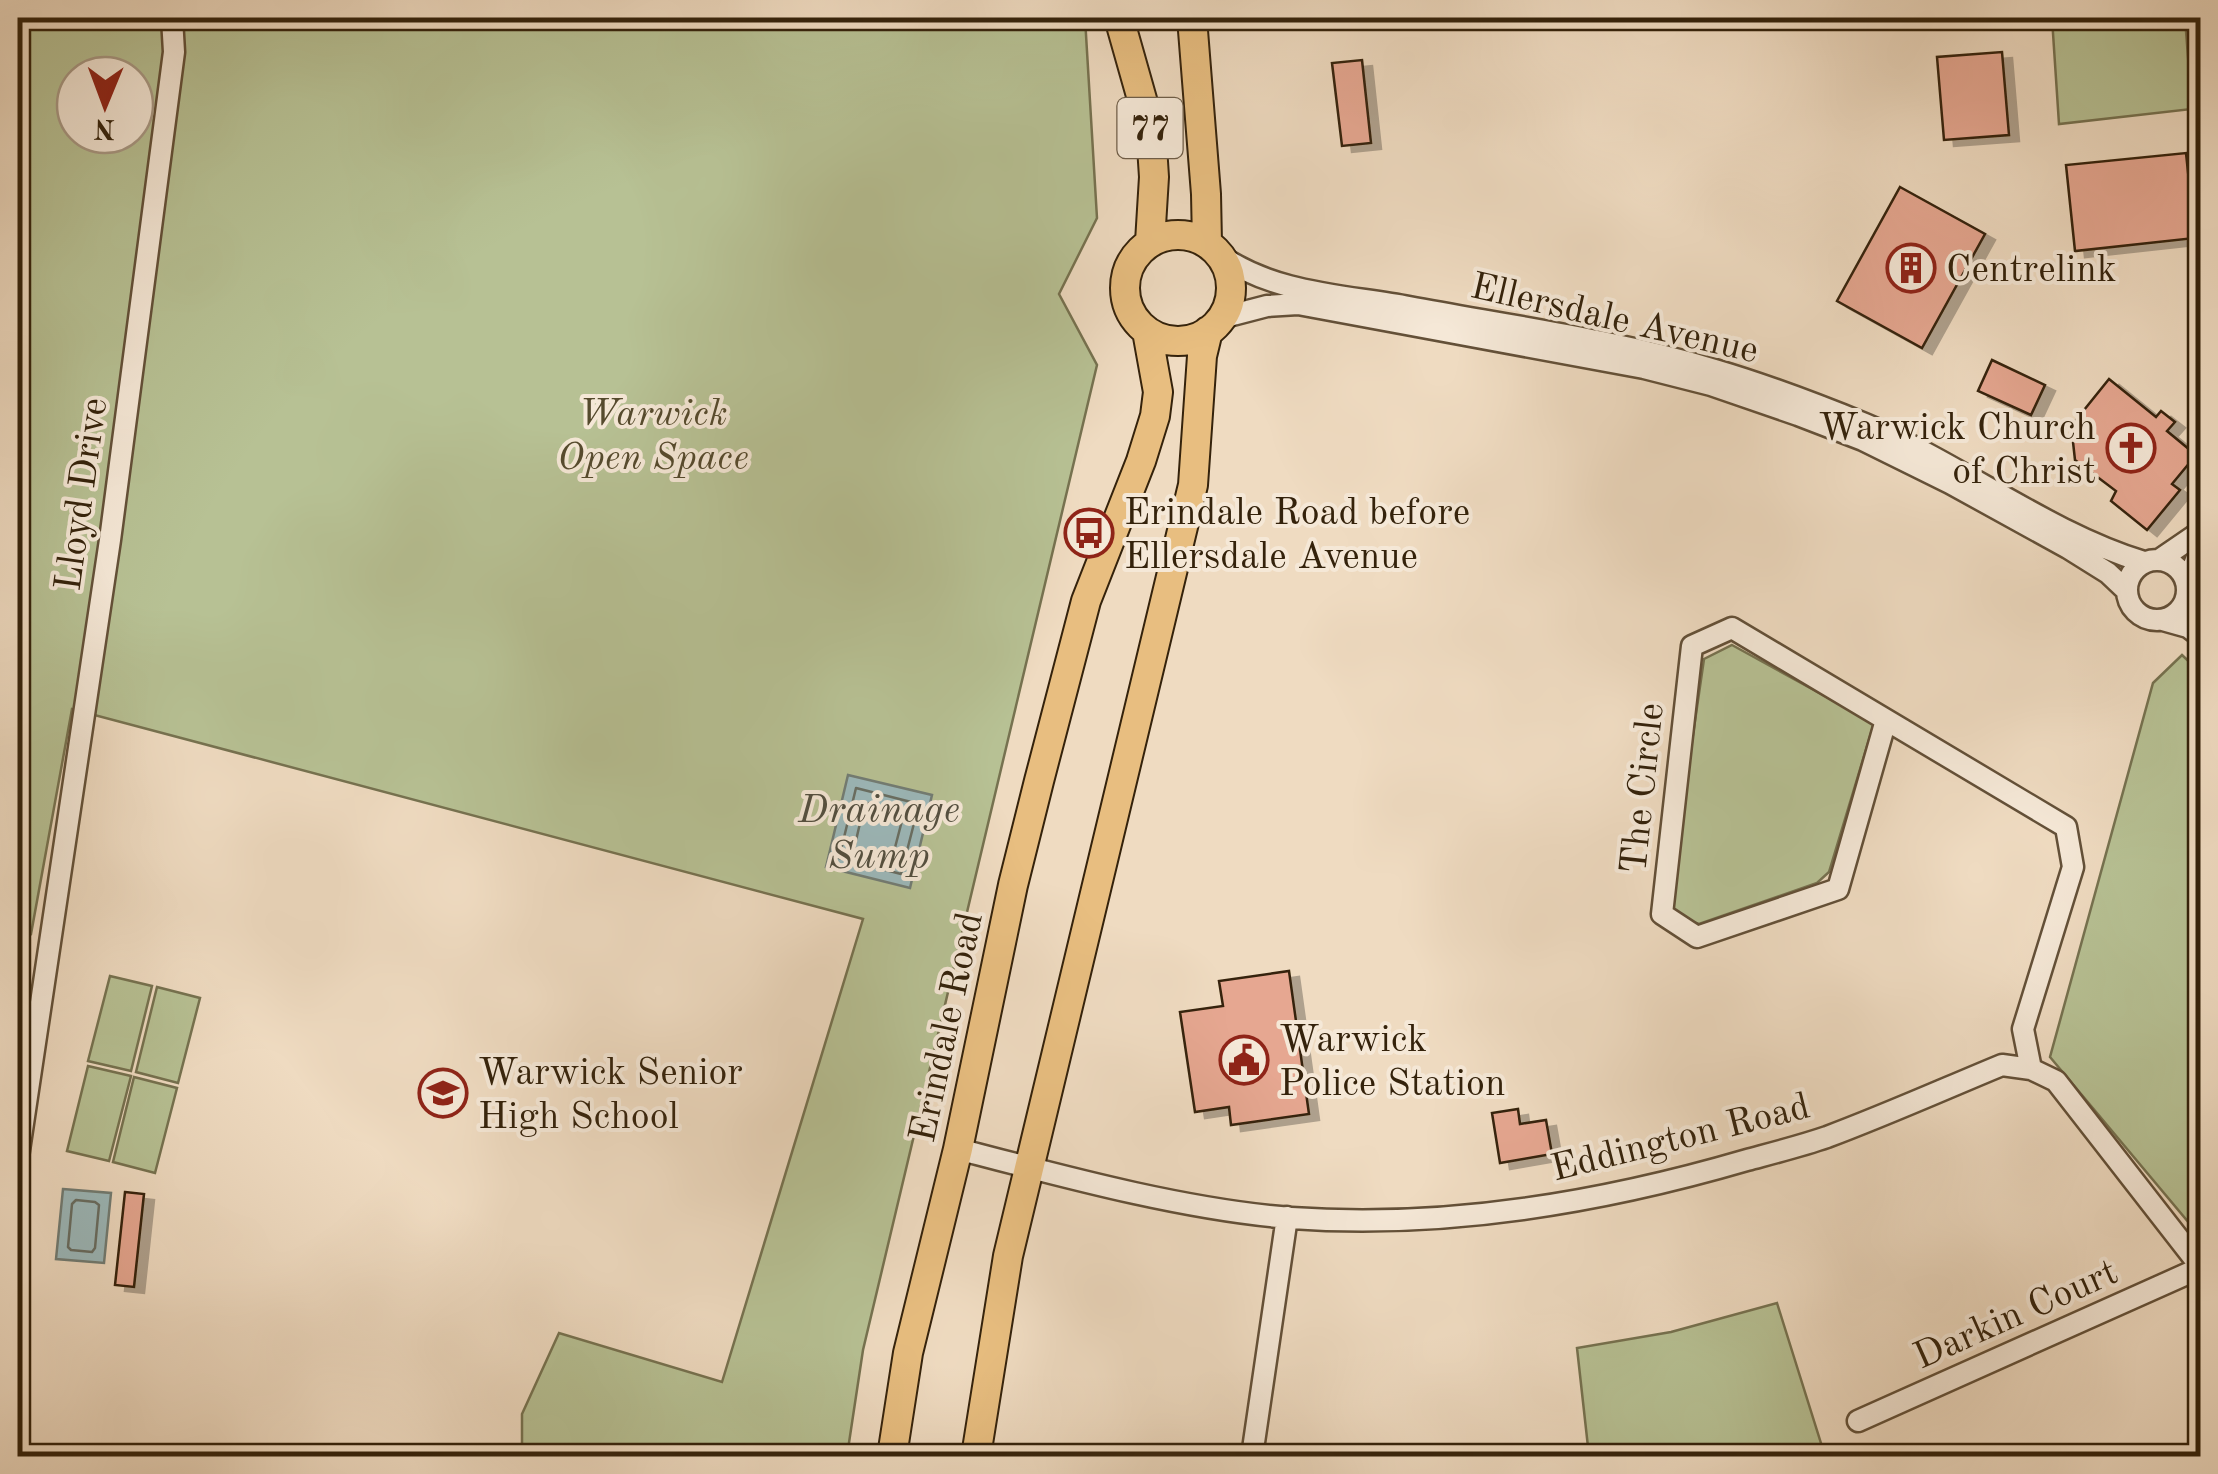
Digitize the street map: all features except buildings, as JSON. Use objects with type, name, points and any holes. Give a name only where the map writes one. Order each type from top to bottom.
[{"type":"main road","name":"Erindale Road","points":[[892,1456],[908,1352],[958,1150],[1013,885],[1086,601],[1142,461],[1155,416],[1158,392],[1147,331],[1127,303],[1125,286],[1128,269],[1150,242],[1154,177],[1150,131],[1119,18]]},
{"type":"main road","name":"77","points":[[1192,18],[1214,250]]},
{"type":"main road","points":[[976,1456],[1008,1256],[1193,485],[1202,356],[1231,287],[1228,271],[1214,250],[1189,236],[1169,236],[1150,242]]},
{"type":"main road","points":[[1147,331],[1178,341],[1215,325]]},
{"type":"street","name":"Lloyd Drive","points":[[18,1157],[110,540],[174,52],[172,18]]},
{"type":"street","name":"Ellersdale Avenue","points":[[1214,250],[1246,273],[1298,288],[1599,342],[1716,370],[1869,426],[1958,468],[2076,534],[2151,561],[2174,564],[2192,596]]},
{"type":"street","name":"Ellersdale Avenue","points":[[1215,325],[1267,306],[1298,304],[1596,358],[1711,385],[1863,440],[1950,482],[2108,573],[2126,590],[2137,614],[2188,627],[2200,636]]},
{"type":"street","points":[[2126,590],[2133,571],[2200,532]]},
{"type":"street","points":[[2163,620],[2176,614],[2192,596],[2200,549]]},
{"type":"street","name":"The Circle","points":[[1886,720],[1838,888],[1696,937],[1662,914],[1692,646],[1732,628],[2066,827],[2073,867],[2023,1029],[2031,1069]]},
{"type":"street","name":"Eddington Road","points":[[958,1150],[1185,1202],[1288,1218],[1366,1221],[1497,1212],[1631,1192],[1824,1138],[2002,1065],[2031,1069]]},
{"type":"street","points":[[2031,1069],[2056,1081],[2200,1267]]},
{"type":"street","points":[[1252,1456],[1288,1218]]},
{"type":"street","name":"Darkin Court","points":[[1858,1421],[2200,1267]]},
{"type":"green space","name":"Warwick Open Space","points":[[18,18],[1085,18],[1097,218],[1059,294],[1097,365],[863,1350],[847,1456],[522,1456],[522,1414],[559,1333],[722,1382],[863,919],[72,709],[31,934],[18,932]]},
{"type":"green space","points":[[2052,18],[2185,18],[2192,109],[2059,124]]},
{"type":"green space","points":[[1732,645],[1874,723],[1829,872],[1817,883],[1699,924],[1677,917],[1668,907],[1704,659]]},
{"type":"green space","points":[[2182,655],[2200,672],[2200,1236],[2050,1057],[2153,683]]},
{"type":"green space","points":[[110,976],[152,986],[131,1071],[88,1061]]},
{"type":"green space","points":[[157,987],[200,998],[178,1083],[136,1072]]},
{"type":"green space","points":[[88,1066],[131,1076],[109,1161],[67,1151]]},
{"type":"green space","points":[[134,1077],[177,1088],[155,1173],[113,1162]]},
{"type":"green space","points":[[1777,1303],[1825,1456],[1589,1456],[1577,1348],[1671,1332]]},
{"type":"water","name":"Drainage Sump","points":[[848,775],[932,795],[910,888],[826,867]]},
{"type":"water","points":[[63,1189],[111,1193],[104,1263],[56,1259]]},
{"type":"place","name":"Centrelink","points":[[1911,268]]},
{"type":"place","name":"Warwick Church of Christ","points":[[2131,448]]},
{"type":"place","name":"Erindale Road before Ellersdale Avenue","points":[[1089,533]]},
{"type":"place","name":"Warwick Police Station","points":[[1244,1060]]},
{"type":"place","name":"Warwick Senior High School","points":[[443,1093]]}]
